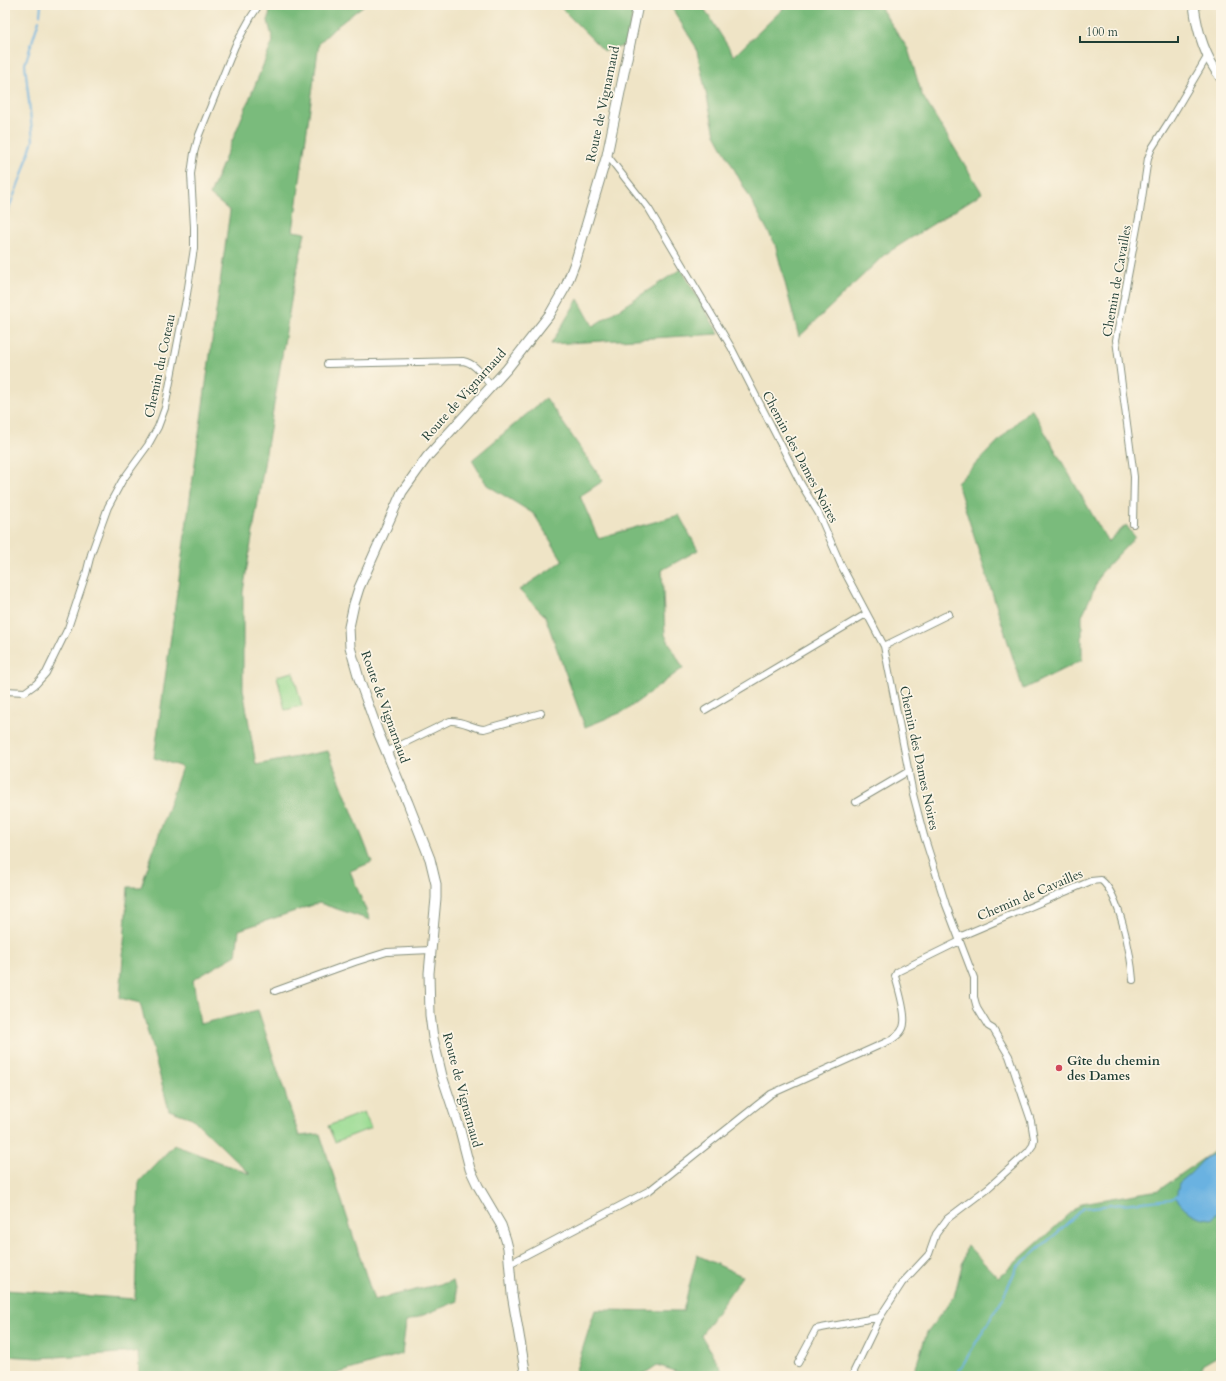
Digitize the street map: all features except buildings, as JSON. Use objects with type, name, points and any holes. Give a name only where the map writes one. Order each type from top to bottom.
[{"type":"street","name":"Chemin du Coteau","points":[[5,691],[25,692],[36,684],[46,673],[68,628],[91,554],[108,507],[122,481],[148,445],[158,427],[165,408],[187,294],[194,248],[191,174],[194,153],[199,135],[235,46],[259,5]]},
{"type":"street","name":"Route de Vignarnaud","points":[[526,1376],[512,1294],[508,1248],[504,1232],[470,1169],[437,1057],[430,1016],[429,973],[436,884],[430,859],[386,752],[360,682],[350,647],[349,627],[354,604],[386,526],[402,492],[427,457],[507,369],[550,314],[566,286],[576,260],[607,154],[638,5]]},
{"type":"street","points":[[1194,5],[1197,28],[1207,57],[1221,78]]},
{"type":"street","name":"Chemin de Cavailles","points":[[1132,524],[1134,477],[1116,340],[1140,212],[1148,158],[1152,148],[1207,57]]},
{"type":"street","name":"Chemin des Dames Noires","points":[[607,154],[650,210],[731,347],[801,484],[819,514],[841,565],[884,646],[913,794],[946,905],[974,978],[974,997],[977,1008],[988,1026],[993,1029],[1009,1056],[1031,1121],[1034,1138],[1033,1145],[1028,1152],[988,1188],[947,1219],[936,1234],[928,1254],[902,1283],[880,1317],[853,1376]]},
{"type":"street","points":[[327,364],[463,361],[473,365],[491,386]]},
{"type":"street","points":[[705,710],[866,614]]},
{"type":"street","points":[[884,646],[949,614]]},
{"type":"street","points":[[386,752],[450,721],[458,721],[484,729],[541,713]]},
{"type":"street","points":[[856,802],[909,771]]},
{"type":"street","name":"Chemin de Cavailles","points":[[960,939],[1091,881],[1101,880],[1107,885],[1118,909],[1132,963],[1133,980]]},
{"type":"street","points":[[509,1264],[650,1190],[771,1094],[891,1040],[898,1035],[904,1024],[900,995],[895,976],[897,972],[960,939]]},
{"type":"street","points":[[275,992],[355,962],[387,952],[431,950]]},
{"type":"street","points":[[798,1362],[816,1329],[880,1317]]},
{"type":"green space","points":[[271,5],[364,5],[336,27],[319,43],[293,231],[305,233],[293,289],[243,592],[243,689],[256,765],[328,751],[372,862],[350,871],[370,920],[319,903],[239,930],[236,955],[193,980],[200,1024],[258,1010],[299,1136],[320,1134],[374,1300],[453,1281],[458,1301],[406,1322],[402,1354],[329,1376],[139,1376],[138,1352],[39,1358],[5,1356],[5,1290],[135,1299],[139,1182],[174,1145],[250,1174],[192,1118],[169,1110],[140,1003],[120,998],[128,887],[141,887],[182,767],[154,758],[230,211],[210,195],[273,41],[268,21]]},
{"type":"green space","points":[[558,5],[634,5],[629,33],[624,46],[604,51]]},
{"type":"green space","points":[[670,5],[702,5],[734,56],[787,5],[881,5],[882,10],[908,49],[922,95],[982,193],[884,255],[799,337],[775,244],[715,134],[696,47]]},
{"type":"green space","points":[[681,269],[719,334],[551,344],[578,299],[593,326]]},
{"type":"green space","points":[[546,398],[603,481],[580,496],[598,538],[679,515],[698,550],[662,570],[665,635],[683,668],[625,711],[585,727],[545,616],[519,590],[563,561],[534,514],[487,485],[472,460]]},
{"type":"green space","points":[[1031,408],[1108,542],[1126,525],[1135,537],[1101,573],[1082,616],[1082,660],[1023,689],[957,483]]},
{"type":"green space","points":[[293,672],[302,706],[285,710],[277,676]]},
{"type":"green space","points":[[364,1112],[371,1128],[335,1142],[328,1126]]},
{"type":"green space","points":[[1221,1146],[1221,1354],[1202,1365],[1202,1376],[913,1376],[927,1332],[954,1297],[967,1245],[998,1278],[1082,1203],[1159,1190]]},
{"type":"green space","points":[[697,1255],[742,1276],[701,1335],[725,1376],[682,1376],[678,1372],[657,1365],[641,1376],[574,1376],[595,1310],[683,1311]]},
{"type":"water","points":[[1221,1151],[1220,1209],[1212,1219],[1196,1216],[1188,1211],[1176,1198],[1179,1183],[1205,1158]]},
{"type":"waterway","points":[[40,15],[41,5]]},
{"type":"waterway","points":[[5,218],[22,175],[33,140],[25,64],[39,20]]},
{"type":"waterway","points":[[956,1376],[1001,1301],[1017,1267],[1057,1233],[1083,1208],[1171,1199],[1177,1196]]},
{"type":"place","name":"Gîte du chemin des Dames","points":[[1059,1068]]}]
